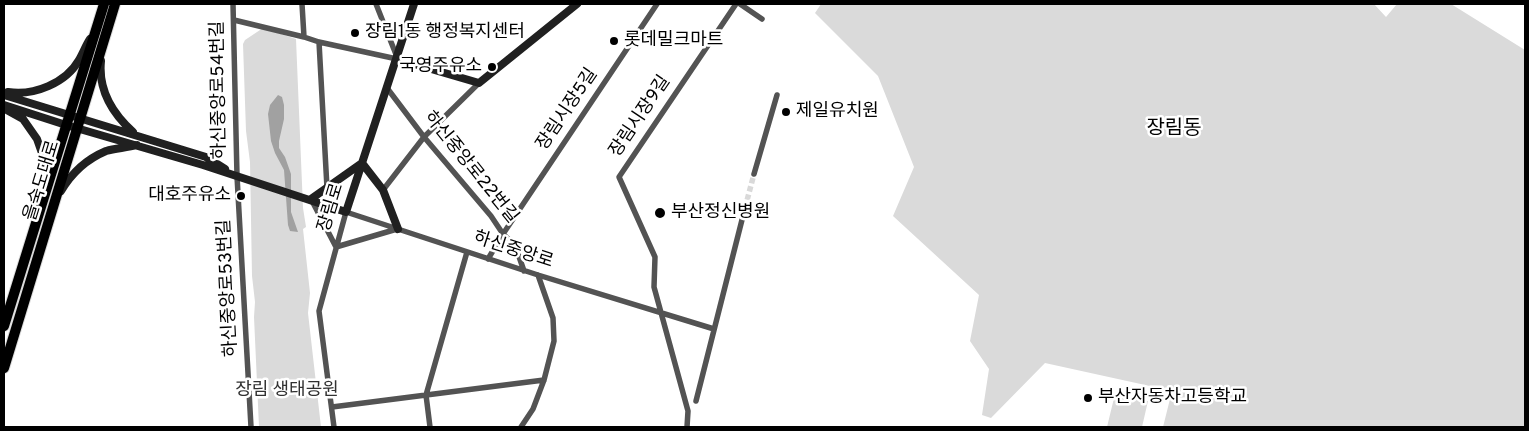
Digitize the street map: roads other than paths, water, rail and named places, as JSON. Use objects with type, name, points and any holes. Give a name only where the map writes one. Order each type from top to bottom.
[{"type":"highway","name":"을숙도대로","points":[[75,116],[104,4]]},
{"type":"highway","name":"을숙도대로","points":[[4,326],[43,198],[104,39],[115,4]]},
{"type":"highway","name":"을숙도대로","points":[[4,368],[54,204],[71,127]]},
{"type":"street","name":"하신중앙로54번길","points":[[233,4],[240,177]]},
{"type":"street","points":[[302,4],[304,37]]},
{"type":"street","points":[[376,4],[397,59]]},
{"type":"street","name":"장림로","points":[[334,427],[319,311],[346,212],[414,4]]},
{"type":"street","points":[[383,190],[424,137],[479,83],[576,4]]},
{"type":"street","name":"장림시장5길","points":[[488,259],[657,4]]},
{"type":"street","points":[[738,4],[762,19]]},
{"type":"street","name":"장림시장9길","points":[[660,312],[654,287],[655,257],[618,177],[738,4]]},
{"type":"street","points":[[234,20],[319,42],[397,59],[479,83]]},
{"type":"street","points":[[4,94],[28,93],[51,85],[67,74],[79,61],[97,26]]},
{"type":"street","points":[[104,39],[100,72],[103,90],[115,114],[136,135]]},
{"type":"street","points":[[319,42],[327,188]]},
{"type":"street","name":"하신중앙로22번길","points":[[388,88],[424,137],[491,216],[503,234],[515,245],[524,271]]},
{"type":"street","points":[[4,94],[206,157],[240,177]]},
{"type":"street","points":[[754,174],[777,95]]},
{"type":"street","points":[[4,106],[240,177]]},
{"type":"street","points":[[4,106],[23,119],[37,139],[43,156],[45,171],[43,198]]},
{"type":"street","points":[[54,204],[67,181],[92,158],[107,151],[137,145]]},
{"type":"street","points":[[362,163],[383,190],[398,229],[336,247],[308,198],[327,188],[362,163]]},
{"type":"street","name":"하신중앙로","points":[[240,177],[524,271],[714,329]]},
{"type":"street","name":"하신중앙로53번길","points":[[240,177],[251,427]]},
{"type":"street","points":[[696,401],[745,208]]},
{"type":"street","points":[[430,427],[426,394],[467,252]]},
{"type":"street","points":[[521,427],[533,409],[544,380],[554,341],[553,318],[538,275]]},
{"type":"street","points":[[660,312],[688,411],[687,427]]},
{"type":"street","points":[[332,406],[544,380]]},
{"type":"tunnel","points":[[745,208],[754,174]]},
{"type":"place","name":"장림1동 행정복지센터","points":[[355,33]]},
{"type":"place","name":"롯데밀크마트","points":[[614,41]]},
{"type":"place","name":"국영주유소","points":[[492,67]]},
{"type":"place","name":"제일유치원","points":[[786,112]]},
{"type":"place","name":"대호주유소","points":[[241,196]]},
{"type":"place","name":"부산정신병원","points":[[660,213]]},
{"type":"place","name":"부산자동차고등학교","points":[[1088,398]]},
{"type":"district","name":"장림동","points":[[1174,130]]},
{"type":"park label","name":"장림 생태공원","points":[[287,391]]}]
